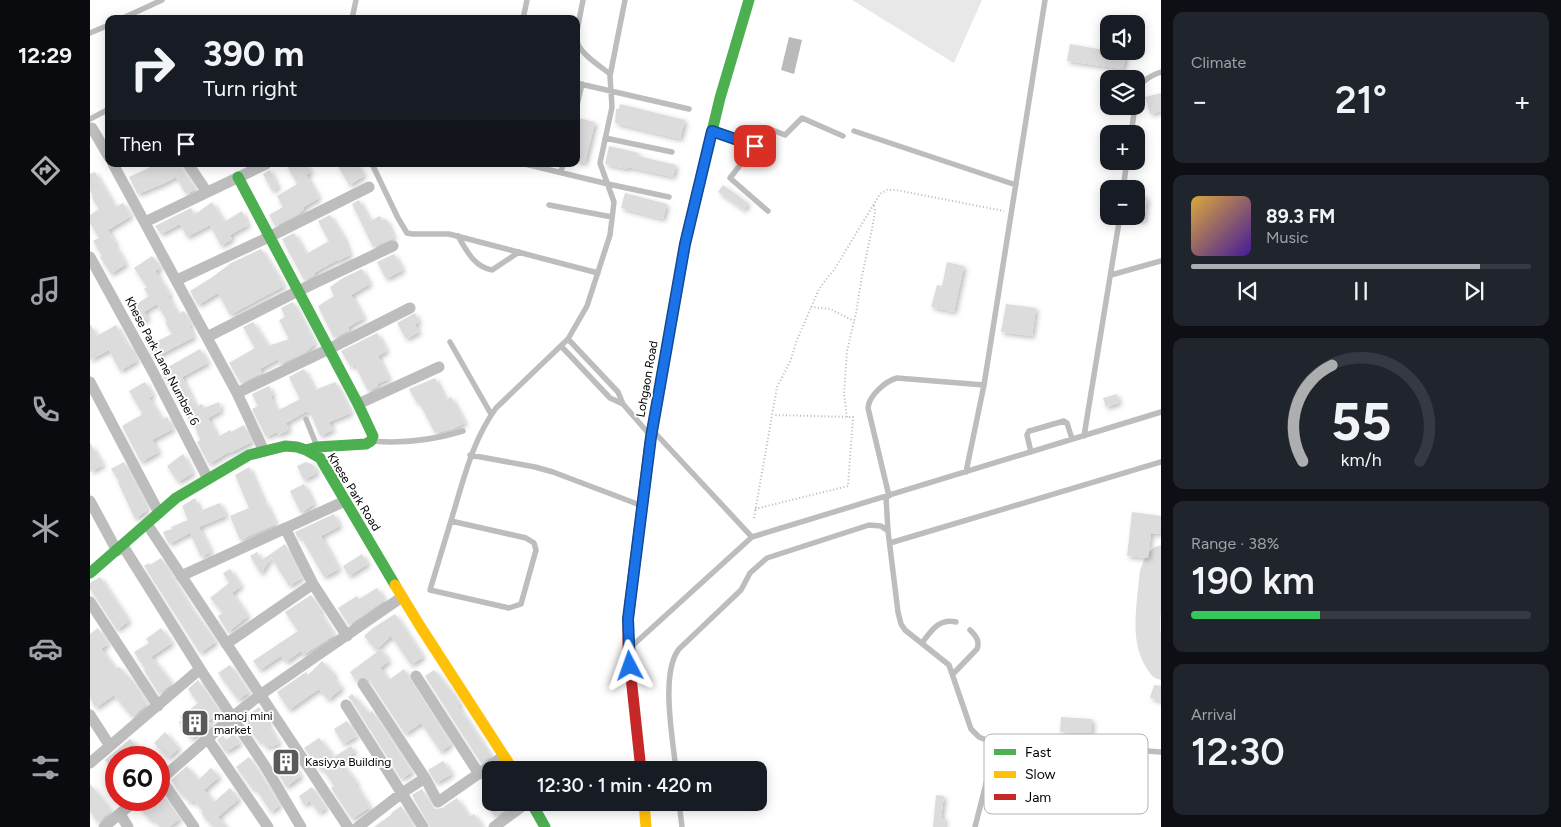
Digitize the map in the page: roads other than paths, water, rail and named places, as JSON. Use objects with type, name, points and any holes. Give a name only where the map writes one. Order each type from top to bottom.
[{"type":"street","name":"Lohgaon Road","points":[[640,761],[628,649],[628,619],[651,433],[685,244],[720,98],[749,0]]},
{"type":"street","points":[[91,123],[105,149]]},
{"type":"street","points":[[115,167],[237,393],[264,451]]},
{"type":"street","points":[[190,167],[207,192]]},
{"type":"street","points":[[145,222],[260,167]]},
{"type":"street","points":[[90,573],[176,498],[243,458],[285,446],[312,448],[366,444],[371,441],[373,436],[238,177]]},
{"type":"street","points":[[176,280],[269,237],[369,187]]},
{"type":"street","points":[[207,337],[393,246]]},
{"type":"street","name":"Khese Park Lane Number 6","points":[[90,257],[152,370],[208,479]]},
{"type":"street","points":[[237,393],[410,308]]},
{"type":"street","points":[[358,404],[439,367]]},
{"type":"street","points":[[90,382],[160,513]]},
{"type":"street","name":"Khese Park Road","points":[[312,448],[320,458],[402,597],[507,761]]},
{"type":"street","points":[[90,501],[265,766],[301,827]]},
{"type":"street","points":[[182,576],[345,501]]},
{"type":"street","points":[[147,524],[348,827]]},
{"type":"street","points":[[285,528],[313,584],[347,636]]},
{"type":"street","points":[[226,644],[313,584]]},
{"type":"street","points":[[170,771],[232,716],[402,597]]},
{"type":"street","points":[[90,602],[158,706]]},
{"type":"street","points":[[90,715],[110,746],[200,669]]},
{"type":"street","points":[[416,676],[479,774]]},
{"type":"street","points":[[362,684],[425,778],[438,802],[504,756]]},
{"type":"street","points":[[346,706],[422,827]]},
{"type":"street","points":[[207,738],[268,827]]},
{"type":"street","points":[[90,764],[105,750]]},
{"type":"street","points":[[358,827],[425,778]]},
{"type":"street","points":[[170,794],[194,827]]},
{"type":"street","points":[[104,827],[123,811]]},
{"type":"street","points":[[494,827],[517,811]]},
{"type":"street","points":[[535,811],[545,827]]},
{"type":"street","points":[[645,811],[646,827]]},
{"type":"street","points":[[120,814],[128,827]]},
{"type":"lane","points":[[130,15],[162,0]]},
{"type":"lane","points":[[353,15],[356,0]]},
{"type":"lane","points":[[524,15],[527,0]]},
{"type":"lane","points":[[580,16],[583,0]]},
{"type":"lane","points":[[450,521],[526,538],[534,543],[536,550],[521,604],[508,608],[430,590],[450,521],[470,455],[491,414],[568,339],[587,306],[598,273],[610,235],[614,202],[600,163],[612,107],[610,74],[625,0]]},
{"type":"lane","points":[[966,472],[984,385],[1045,0]]},
{"type":"lane","points":[[90,33],[105,27]]},
{"type":"lane","points":[[580,48],[610,74]]},
{"type":"lane","points":[[1145,80],[1161,72]]},
{"type":"lane","points":[[580,84],[689,109]]},
{"type":"lane","points":[[91,123],[105,112]]},
{"type":"lane","points":[[768,211],[730,178],[770,129],[785,135],[802,118],[843,136]]},
{"type":"lane","points":[[712,131],[755,146]]},
{"type":"lane","points":[[854,131],[1016,185]]},
{"type":"lane","points":[[605,138],[672,152]]},
{"type":"lane","points":[[373,167],[407,233],[449,234],[598,273]]},
{"type":"lane","points":[[539,167],[669,197]]},
{"type":"lane","points":[[560,172],[562,167]]},
{"type":"lane","points":[[549,205],[612,217]]},
{"type":"lane","points":[[1084,436],[1119,225]]},
{"type":"lane","points":[[458,236],[471,258],[482,268],[492,270],[519,252]]},
{"type":"lane","points":[[1111,275],[1161,261]]},
{"type":"lane","points":[[568,339],[618,392],[623,404]]},
{"type":"lane","points":[[450,342],[491,414]]},
{"type":"lane","points":[[561,346],[610,398],[623,404],[752,536]]},
{"type":"lane","points":[[984,385],[897,378],[886,383],[871,399],[868,408],[888,496],[888,531],[898,617],[905,630],[944,659],[949,665],[971,729],[984,739]]},
{"type":"lane","points":[[628,649],[752,536],[1161,412]]},
{"type":"lane","points":[[306,419],[312,448]]},
{"type":"lane","points":[[1031,452],[1027,435],[1032,430],[1064,421],[1072,439]]},
{"type":"lane","points":[[371,441],[413,442],[434,439],[463,431]]},
{"type":"lane","points":[[470,455],[553,472],[642,506]]},
{"type":"lane","points":[[890,542],[1161,462]]},
{"type":"lane","points":[[675,761],[668,692],[672,661],[679,649],[741,590],[750,574],[767,558],[869,526],[881,526],[888,531]]},
{"type":"lane","points":[[922,643],[937,624],[950,621],[956,622]]},
{"type":"lane","points":[[953,674],[977,649],[979,644],[970,630]]},
{"type":"lane","points":[[1148,751],[1161,752]]},
{"type":"lane","points":[[975,827],[984,791]]},
{"type":"lane","points":[[681,811],[682,827]]},
{"type":"place","name":"manoj mini market","points":[[195,723]]},
{"type":"place","name":"Kasiyya Building","points":[[286,762]]}]
